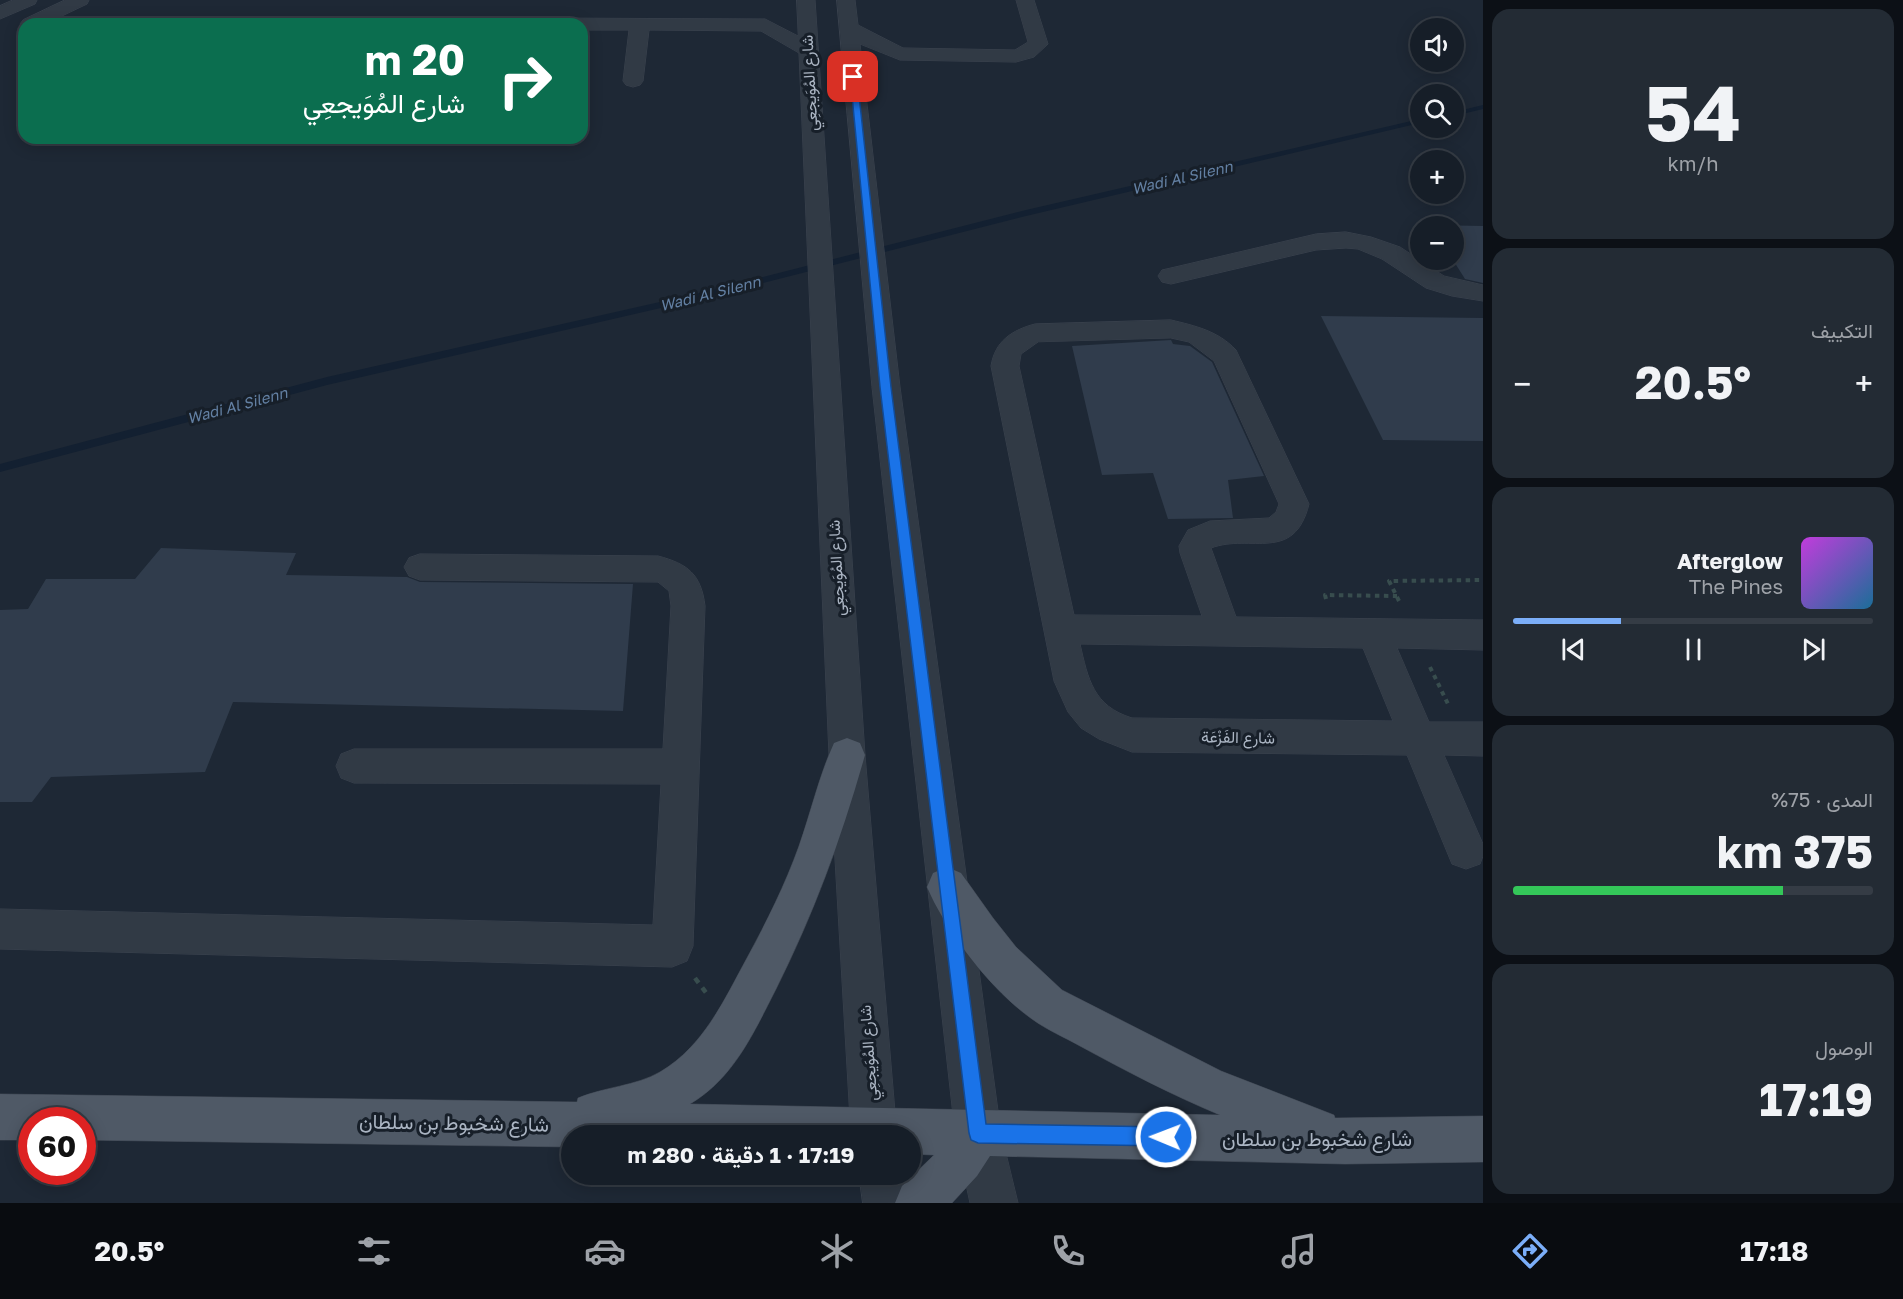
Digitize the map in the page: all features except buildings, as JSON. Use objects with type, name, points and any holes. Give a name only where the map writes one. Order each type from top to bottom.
[{"type":"main road","points":[[559,1124],[651,1099],[677,1087],[700,1070],[720,1049],[795,907],[824,833],[847,755]]},
{"type":"main road","points":[[947,888],[989,947],[1042,1001],[1122,1046],[1207,1087],[1297,1124],[1345,1140]]},
{"type":"main road","name":"شارع شخبوط بن سلطان","points":[[0,1118],[85,1117],[594,1125]]},
{"type":"main road","name":"شارع شخبوط بن سلطان","points":[[921,1133],[1345,1140],[1483,1138]]},
{"type":"main road","points":[[919,1203],[961,1160],[978,1133]]},
{"type":"street","points":[[0,14],[28,0]]},
{"type":"street","points":[[42,18],[80,0]]},
{"type":"street","points":[[846,0],[886,387],[947,888],[978,1133],[993,1203]]},
{"type":"street","points":[[849,28],[866,39],[900,54],[1004,56],[1027,53],[1035,49],[1038,39],[1025,0]]},
{"type":"street","points":[[739,6],[786,13]]},
{"type":"street","points":[[588,24],[640,24],[786,13]]},
{"type":"street","points":[[786,13],[808,50]]},
{"type":"street","name":"شارع المُوَيجعِي","points":[[786,13],[808,50],[847,755],[873,1125]]},
{"type":"street","points":[[633,81],[640,24]]},
{"type":"street","points":[[853,77],[875,64],[900,54]]},
{"type":"street","points":[[1171,276],[1316,242],[1346,240],[1362,242],[1391,253],[1435,282],[1483,294]]},
{"type":"street","name":"شارع الفَزْعَة","points":[[1224,632],[1195,546],[1199,539],[1214,532],[1279,529],[1288,523],[1293,514],[1294,504],[1227,357],[1197,335],[1171,329],[1035,333],[1016,342],[1006,357],[1005,366],[1059,629],[1076,696],[1099,721],[1115,730],[1132,735],[1149,736],[1483,739]]},
{"type":"street","points":[[0,929],[672,946],[688,606],[685,585],[670,571],[658,569],[420,567]]},
{"type":"street","points":[[1059,629],[1483,635]]},
{"type":"street","points":[[1374,634],[1466,850]]},
{"type":"street","points":[[354,766],[681,767]]},
{"type":"street","points":[[884,1185],[887,1203]]},
{"type":"waterway","name":"Wadi Al Silenn","points":[[1464,112],[1483,107]]},
{"type":"waterway","name":"Wadi Al Silenn","points":[[0,468],[327,381],[704,295],[1026,213],[1410,123]]},
{"type":"route","points":[[853,77],[886,387],[978,1133],[1166,1137]]}]
